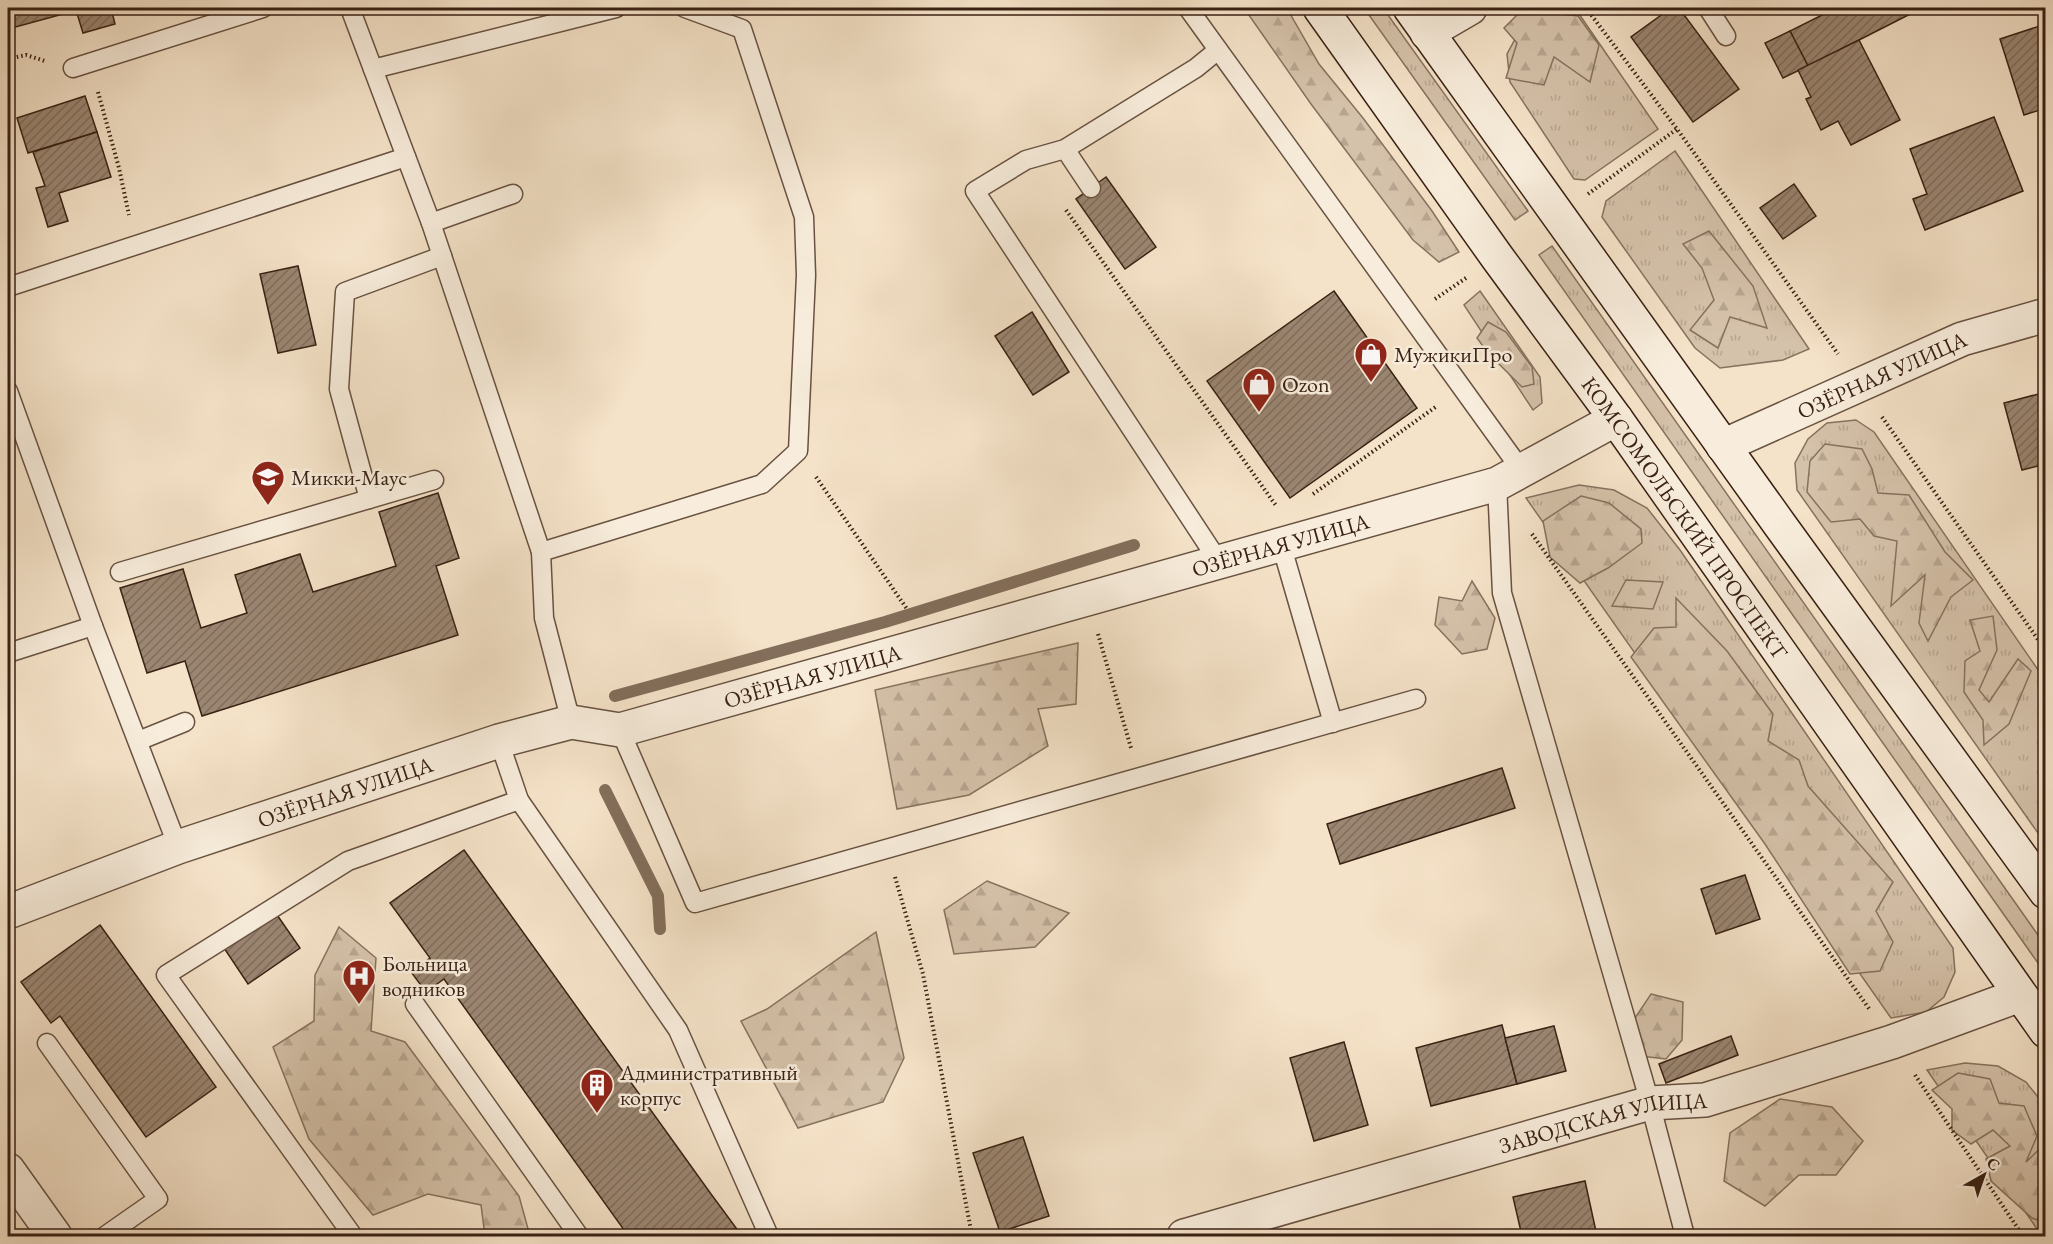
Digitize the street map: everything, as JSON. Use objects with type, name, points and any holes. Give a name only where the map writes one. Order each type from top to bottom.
[{"type":"street","name":"КОМСОМОЛЬСКИЙ ПРОСПЕКТ","points":[[1320,8],[1497,257],[1616,419],[2046,1031]]},
{"type":"street","points":[[1470,8],[1418,20],[2046,892]]},
{"type":"street","name":"ОЗЁРНАЯ УЛИЦА","points":[[1724,446],[1962,339],[2046,315]]},
{"type":"street","name":"ОЗЁРНАЯ УЛИЦА","points":[[8,912],[178,847],[499,741],[570,722],[620,730],[1510,478],[1616,419]]},
{"type":"street","name":"ЗАВОДСКАЯ УЛИЦА","points":[[1184,1236],[1650,1103],[1705,1100],[1892,1042],[2020,995]]},
{"type":"street","points":[[8,1170],[55,1236]]},
{"type":"lane","points":[[81,66],[263,8]]},
{"type":"lane","points":[[350,8],[431,223],[542,552],[544,618],[570,722]]},
{"type":"lane","points":[[373,69],[616,8]]},
{"type":"lane","points":[[542,552],[762,484],[798,451],[806,274],[804,218],[742,29],[685,8]]},
{"type":"lane","points":[[1188,8],[1510,478],[1502,593],[1650,1103],[1685,1236]]},
{"type":"lane","points":[[1708,8],[1726,36]]},
{"type":"lane","points":[[1218,50],[1196,68],[1065,149],[1026,160],[975,191],[1219,562]]},
{"type":"lane","points":[[1065,149],[1086,181]]},
{"type":"lane","points":[[8,287],[406,157]]},
{"type":"lane","points":[[431,223],[513,194]]},
{"type":"lane","points":[[369,499],[339,389],[345,292],[442,256]]},
{"type":"lane","points":[[8,391],[93,626],[178,847]]},
{"type":"lane","points":[[120,572],[434,480]]},
{"type":"lane","points":[[1281,544],[1333,723]]},
{"type":"lane","points":[[8,653],[93,626]]},
{"type":"lane","points":[[620,730],[695,903],[1416,699]]},
{"type":"lane","points":[[138,741],[185,722]]},
{"type":"lane","points":[[499,741],[519,800],[678,1030],[769,1236]]},
{"type":"lane","points":[[353,1236],[166,975],[348,861],[519,800]]},
{"type":"lane","points":[[415,1004],[579,1236]]},
{"type":"lane","points":[[47,1043],[158,1199],[105,1236]]},
{"type":"path","points":[[1586,8],[1677,129],[1861,386],[2046,651]]},
{"type":"path","points":[[8,59],[26,55],[81,66],[119,168],[136,245]]},
{"type":"path","points":[[1086,181],[1053,192],[1280,511]]},
{"type":"path","points":[[1307,498],[1440,404]]},
{"type":"path","points":[[798,451],[906,607]]},
{"type":"path","points":[[1531,533],[1892,1042],[2023,1236]]},
{"type":"path","points":[[1087,598],[1140,777]]},
{"type":"path","points":[[886,849],[923,974],[972,1236]]},
{"type":"green space","points":[[1244,8],[1284,8],[1289,12],[1319,64],[1363,118],[1432,211],[1459,252],[1439,262],[1413,240],[1311,104]]},
{"type":"green space","points":[[1364,8],[1383,8],[1528,211],[1515,220]]},
{"type":"green space","points":[[1553,8],[1575,8],[1658,129],[1585,180],[1574,179],[1510,82],[1507,54],[1519,32]]},
{"type":"green space","points":[[1523,9],[1578,16],[1599,45],[1590,82],[1554,57],[1544,85],[1506,78],[1517,43],[1504,28]]},
{"type":"green space","points":[[1675,151],[1809,349],[1783,360],[1720,368],[1695,348],[1602,217],[1606,201]]},
{"type":"green space","points":[[1709,231],[1753,286],[1767,328],[1730,317],[1718,348],[1690,330],[1714,300],[1702,268],[1683,244]]},
{"type":"green space","points":[[1552,246],[2045,945],[2045,973],[1539,255]]},
{"type":"green space","points":[[1480,291],[1540,377],[1542,403],[1533,410],[1464,305]]},
{"type":"green space","points":[[1488,322],[1506,332],[1532,367],[1534,384],[1522,387],[1488,353],[1477,338]]},
{"type":"green space","points":[[1856,420],[1874,432],[2045,680],[2045,843],[1797,490],[1795,463],[1808,439],[1827,423]]},
{"type":"green space","points":[[1825,444],[1862,449],[1872,469],[1878,493],[1909,495],[1945,552],[1973,580],[1951,597],[1928,641],[1919,623],[1925,575],[1891,606],[1897,541],[1874,536],[1860,519],[1831,522],[1807,492],[1810,461]]},
{"type":"green space","points":[[1579,485],[1614,490],[1647,508],[1680,550],[1953,948],[1955,972],[1944,997],[1926,1012],[1891,1018],[1526,498]]},
{"type":"green space","points":[[1581,496],[1609,503],[1641,529],[1642,543],[1608,568],[1580,583],[1550,557],[1543,521]]},
{"type":"green space","points":[[1626,580],[1663,582],[1653,609],[1612,606]]},
{"type":"green space","points":[[1472,581],[1495,618],[1487,649],[1462,654],[1435,625],[1439,597],[1462,601]]},
{"type":"green space","points":[[1676,598],[1727,651],[1773,714],[1768,741],[1799,760],[1808,786],[1893,882],[1876,911],[1893,942],[1880,971],[1850,974],[1765,844],[1631,657],[1654,628],[1676,627]]},
{"type":"green space","points":[[1993,616],[1997,650],[1979,690],[1989,702],[2018,659],[2031,671],[2009,724],[1984,745],[1983,720],[1964,692],[1965,661],[1980,651],[1970,620]]},
{"type":"green space","points":[[1078,643],[1076,704],[1038,709],[1048,746],[969,795],[897,809],[875,690]]},
{"type":"green space","points":[[987,881],[1069,913],[1035,947],[954,954],[944,910]]},
{"type":"green space","points":[[339,927],[376,958],[371,1031],[405,1042],[519,1196],[530,1236],[485,1236],[481,1205],[428,1194],[373,1215],[309,1139],[273,1047],[314,1021],[315,975]]},
{"type":"green space","points":[[876,932],[904,1058],[883,1102],[798,1128],[741,1021],[767,1009]]},
{"type":"green space","points":[[1651,994],[1683,1002],[1682,1040],[1666,1059],[1631,1055],[1631,1024]]},
{"type":"green space","points":[[1965,1063],[1998,1066],[2026,1082],[2045,1106],[2045,1236],[2042,1236],[1927,1070]]},
{"type":"green space","points":[[1958,1073],[1990,1079],[1999,1103],[2024,1106],[2037,1136],[2026,1162],[2045,1144],[2045,1223],[2032,1218],[1991,1181],[1986,1159],[2010,1146],[1993,1130],[1971,1144],[1952,1130],[1952,1109],[1932,1090]]},
{"type":"green space","points":[[1780,1099],[1832,1107],[1863,1141],[1836,1175],[1799,1175],[1765,1206],[1724,1181],[1730,1133]]},
{"type":"building","points":[[8,8],[85,8],[8,29]]},
{"type":"building","points":[[111,8],[115,24],[83,33],[76,10]]},
{"type":"building","points":[[1671,8],[1679,8],[1739,89],[1693,122],[1631,37]]},
{"type":"building","points":[[1836,8],[1922,8],[1808,66],[1790,31]]},
{"type":"building","points":[[2046,24],[2046,108],[2024,115],[2000,39]]},
{"type":"building","points":[[1790,31],[1808,66],[1783,78],[1765,43]]},
{"type":"building","points":[[1859,40],[1900,120],[1851,145],[1838,121],[1821,130],[1806,99],[1811,97],[1798,70]]},
{"type":"building","points":[[85,96],[97,132],[28,153],[17,118]]},
{"type":"building","points":[[1994,117],[2023,191],[1925,230],[1913,199],[1927,194],[1910,149]]},
{"type":"building","points":[[97,132],[111,177],[59,193],[68,221],[48,227],[36,188],[45,186],[33,152]]},
{"type":"building","points":[[1106,177],[1156,247],[1125,269],[1076,199]]},
{"type":"building","points":[[1794,184],[1816,216],[1783,239],[1760,208]]},
{"type":"building","points":[[298,266],[316,345],[278,353],[260,274]]},
{"type":"building","points":[[1334,291],[1417,408],[1290,498],[1207,381]]},
{"type":"building","points":[[1032,312],[1069,372],[1033,395],[995,336]]},
{"type":"building","points":[[2046,392],[2046,464],[2022,470],[2004,403]]},
{"type":"building","points":[[438,493],[459,558],[436,566],[458,635],[202,716],[185,661],[147,673],[120,588],[183,569],[201,628],[247,613],[235,575],[300,554],[313,592],[396,566],[379,512]]},
{"type":"building","points":[[1502,768],[1515,808],[1340,864],[1327,824]]},
{"type":"building","name":"Административный корпус","points":[[464,850],[742,1236],[624,1236],[627,1234],[444,979],[426,992],[411,972],[430,958],[390,903]]},
{"type":"building","points":[[1745,875],[1760,919],[1716,934],[1701,889]]},
{"type":"building","points":[[275,912],[300,948],[248,984],[224,948]]},
{"type":"building","points":[[100,925],[216,1087],[146,1137],[60,1016],[51,1023],[21,982]]},
{"type":"building","points":[[1502,1025],[1517,1084],[1431,1106],[1416,1048]]},
{"type":"building","points":[[1554,1026],[1566,1071],[1517,1084],[1505,1038]]},
{"type":"building","points":[[1731,1036],[1738,1055],[1666,1083],[1659,1064]]},
{"type":"building","points":[[1344,1042],[1368,1125],[1314,1141],[1290,1058]]},
{"type":"building","points":[[1023,1137],[1049,1216],[1000,1232],[973,1153]]},
{"type":"building","points":[[1585,1181],[1597,1236],[1522,1236],[1513,1197]]},
{"type":"waterway","points":[[615,696],[885,622],[1134,545]]},
{"type":"waterway","points":[[605,790],[658,896],[660,929]]},
{"type":"place","name":"МужикиПро","points":[[1371,383]]},
{"type":"place","name":"Ozon","points":[[1259,413]]},
{"type":"place","name":"Микки-Маус","points":[[268,506]]},
{"type":"place","name":"Больница водников","points":[[359,1005]]},
{"type":"place","name":"Административный корпус","points":[[597,1114]]}]
